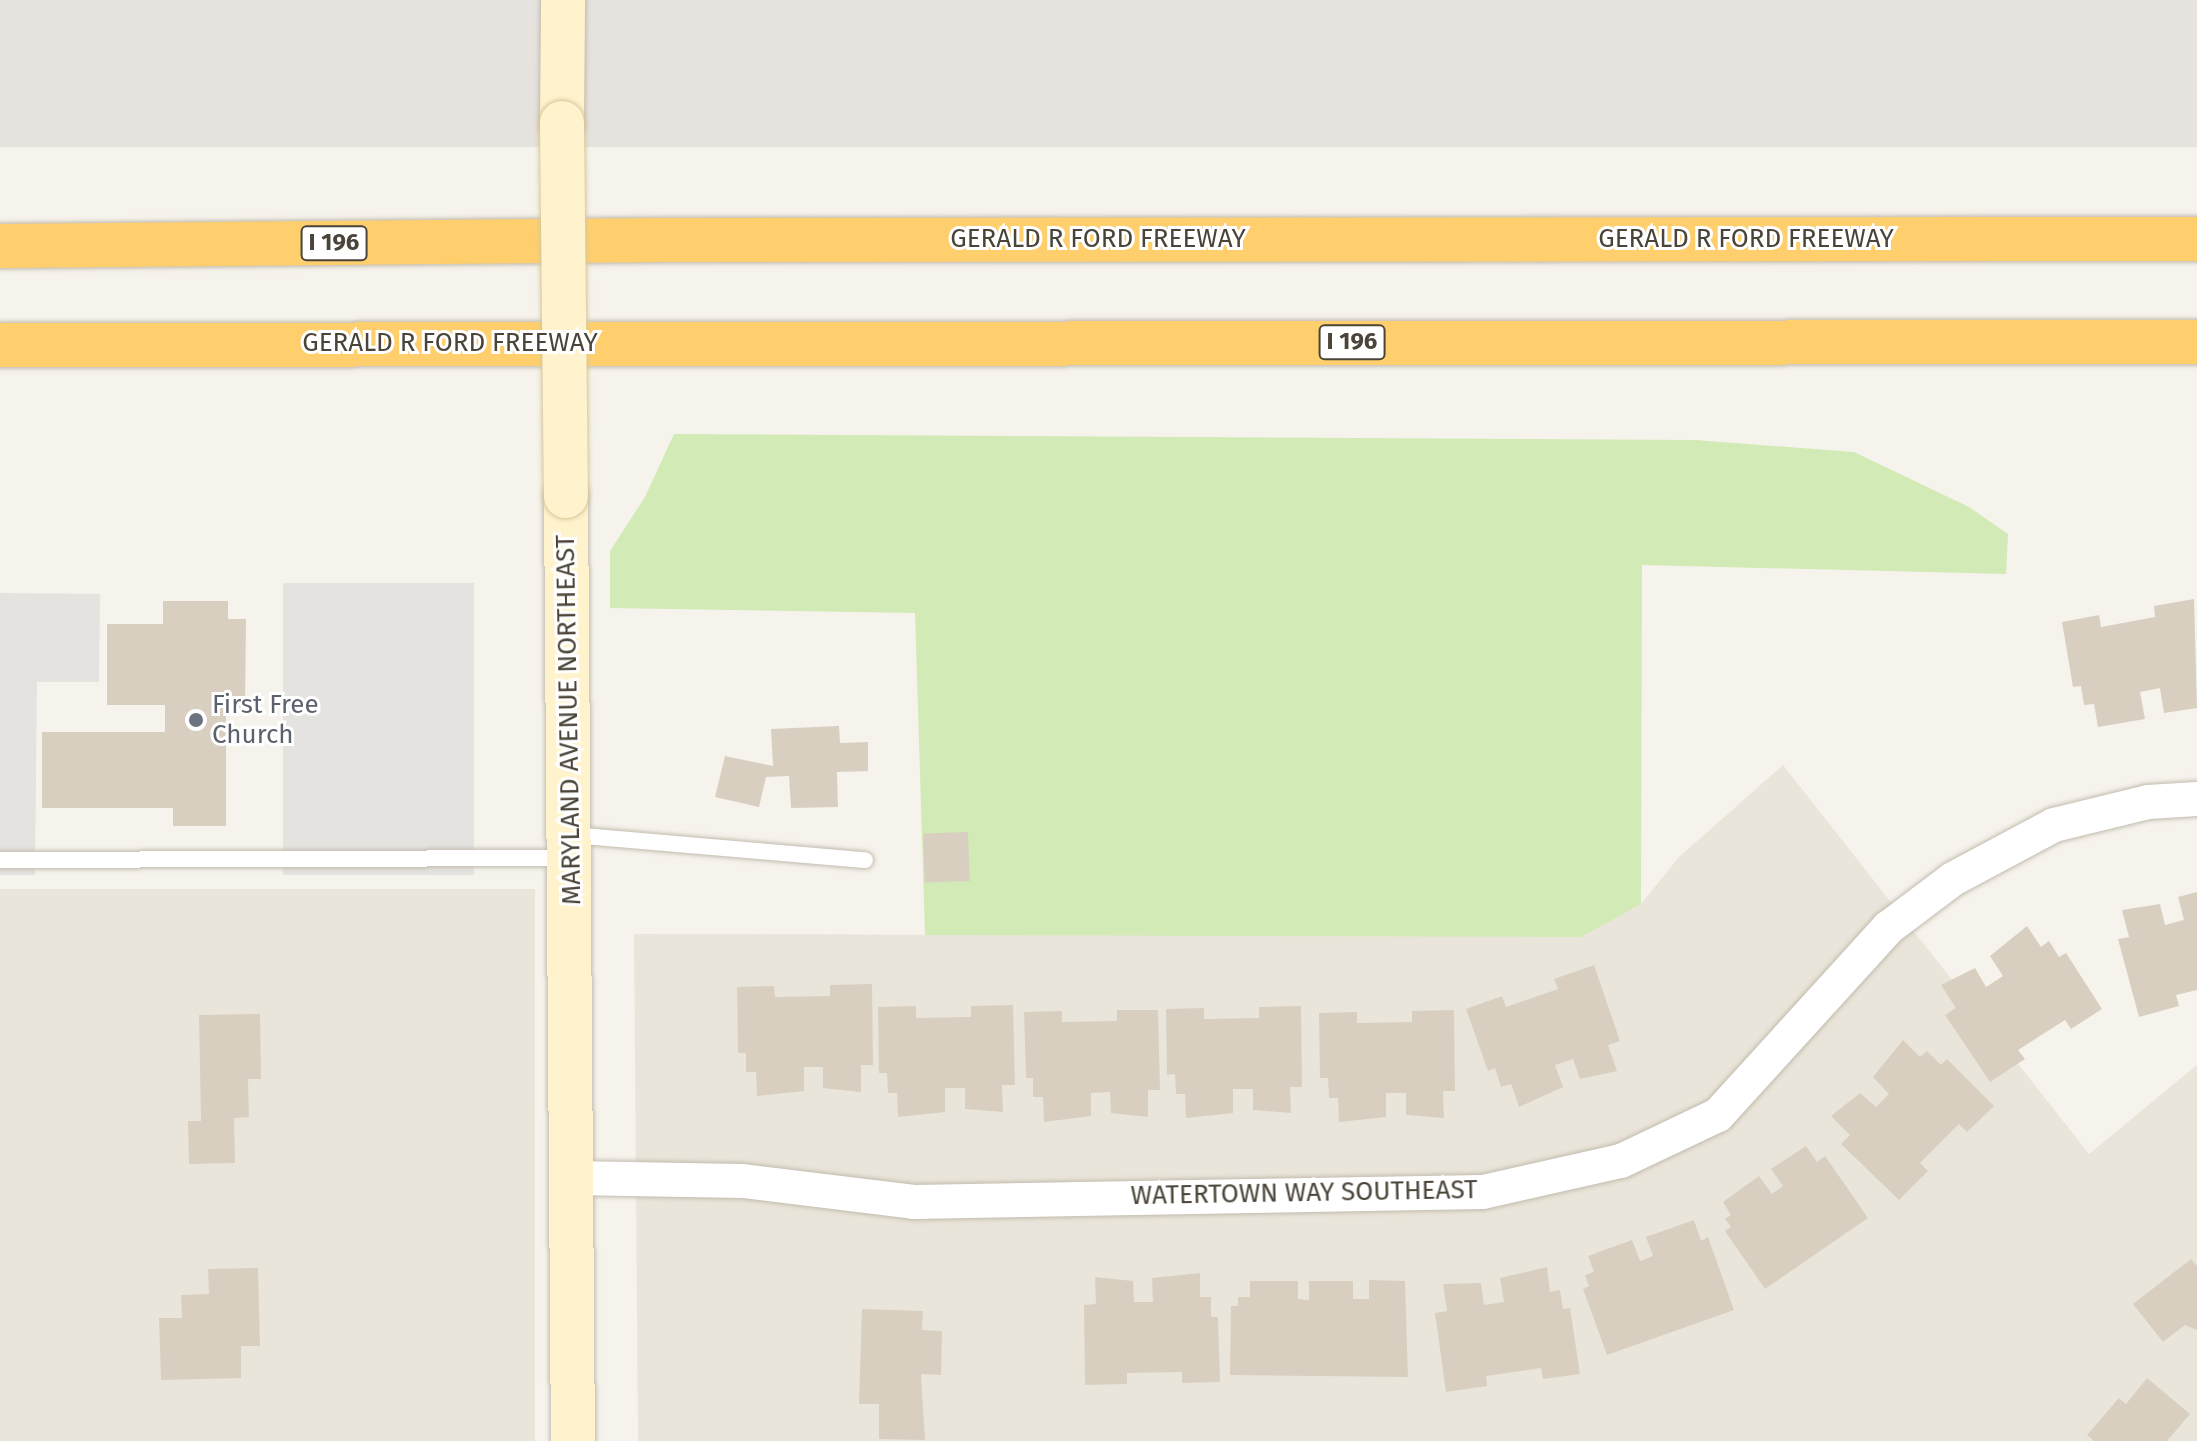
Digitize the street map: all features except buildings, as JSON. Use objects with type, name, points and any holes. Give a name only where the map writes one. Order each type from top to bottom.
[{"type":"highway","points":[[0,219],[667,240]]},
{"type":"highway","name":"GERALD R FORD FREEWAY","points":[[0,246],[667,240],[2197,239]]},
{"type":"highway","name":"GERALD R FORD FREEWAY","points":[[0,345],[2197,342]]},
{"type":"street","name":"MARYLAND AVENUE NORTHEAST","points":[[563,0],[573,1441]]},
{"type":"street","name":"WATERTOWN WAY SOUTHEAST","points":[[572,1178],[743,1181],[914,1202],[1483,1192],[1606,1165],[1718,1115],[1888,928],[1953,879],[2054,825],[2148,802],[2197,799]]},
{"type":"lane","points":[[0,860],[571,846],[865,860]]},
{"type":"shaded area","points":[[0,0],[2197,0],[2197,147],[0,147]]},
{"type":"shaded area","points":[[283,583],[474,583],[474,875],[283,875]]},
{"type":"shaded area","points":[[0,593],[100,594],[99,682],[37,682],[35,875],[0,875]]},
{"type":"shaded area","points":[[1783,765],[2089,1154],[2197,1065],[2197,1441],[638,1441],[634,934],[1581,936],[1641,904],[1679,857]]},
{"type":"shaded area","points":[[0,889],[535,889],[535,1441],[0,1441]]},
{"type":"green space","points":[[674,434],[1695,440],[1854,452],[1969,507],[2008,534],[2006,574],[1642,565],[1641,904],[1581,937],[925,935],[915,613],[610,608],[610,551],[645,497]]},
{"type":"place","name":"First Free Church","points":[[196,720]]}]
